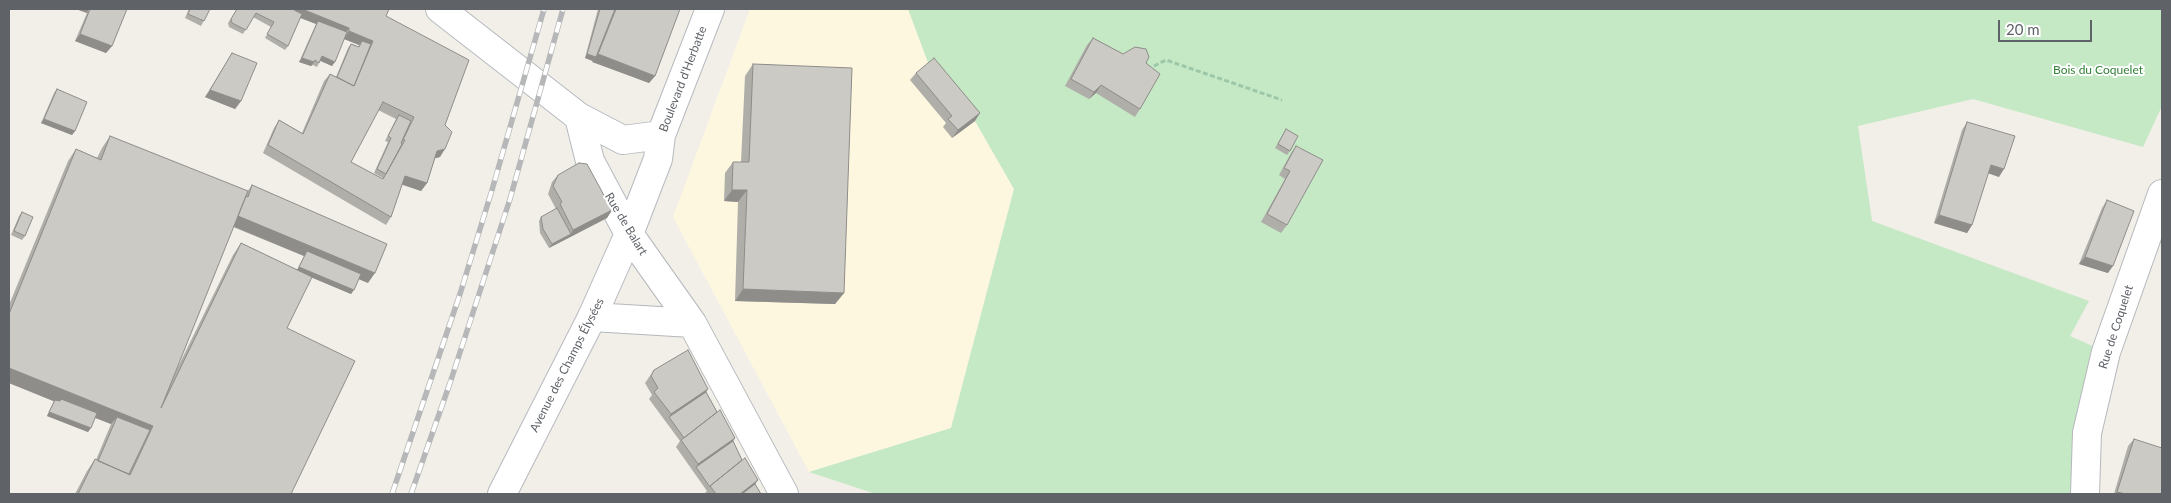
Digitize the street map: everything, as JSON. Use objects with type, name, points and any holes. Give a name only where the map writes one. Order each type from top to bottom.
[{"type":"street","points":[[440,9],[580,117],[623,140],[661,136]]},
{"type":"street","name":"Boulevard d'Herbatte","points":[[629,234],[658,159],[661,136],[710,9]]},
{"type":"street","name":"Rue de Balart","points":[[580,117],[590,161],[629,234],[692,323],[784,494]]},
{"type":"street","name":"Rue de Coquelet","points":[[2085,494],[2087,432],[2106,352],[2162,194]]},
{"type":"street","name":"Avenue des Champs Élysées","points":[[502,494],[592,317],[629,234]]},
{"type":"street","points":[[592,317],[692,323]]},
{"type":"path","points":[[1154,66],[1166,60],[1282,100]]},
{"type":"shaded area","points":[[750,9],[908,9],[929,65],[975,121],[1014,189],[951,428],[809,472],[673,217]]},
{"type":"green space","name":"Bois du Coquelet","points":[[908,9],[2162,9],[2162,106],[2143,147],[1973,99],[1858,126],[1872,221],[2089,301],[2070,336],[2106,352],[2085,494],[876,494],[809,472],[951,428],[1014,189],[975,121],[929,65]]},
{"type":"building","points":[[90,9],[127,9],[112,46],[80,34]]},
{"type":"building","points":[[190,9],[210,9],[204,21],[188,14]]},
{"type":"building","points":[[237,9],[295,9],[302,14],[288,46],[267,34],[274,22],[256,13],[246,30],[232,23],[231,19]]},
{"type":"building","points":[[302,9],[389,9],[386,16],[469,60],[445,125],[452,132],[445,149],[437,151],[427,183],[405,176],[391,217],[268,145],[279,120],[303,134],[330,74],[354,86],[373,41],[349,31],[349,28]],"holes":[[[383,102],[414,117],[403,140],[405,140],[383,179],[351,162]]]},
{"type":"building","points":[[600,9],[615,9],[596,57],[587,54]]},
{"type":"building","points":[[616,9],[680,9],[655,76],[598,54]]},
{"type":"building","points":[[318,21],[347,32],[335,62],[322,56],[319,63],[315,60],[314,62],[302,58]]},
{"type":"building","points":[[1093,38],[1123,54],[1135,47],[1146,49],[1149,57],[1146,63],[1160,74],[1140,109],[1101,85],[1094,92],[1071,79]]},
{"type":"building","points":[[362,41],[371,44],[354,86],[337,77],[351,44],[359,47]]},
{"type":"building","points":[[232,53],[257,63],[241,101],[210,90]]},
{"type":"building","points":[[934,58],[980,113],[958,130],[948,119],[952,116],[916,73]]},
{"type":"building","points":[[753,64],[852,68],[844,293],[743,289],[747,190],[732,190],[733,162],[749,162]]},
{"type":"building","points":[[57,89],[87,102],[75,131],[44,119]]},
{"type":"building","points":[[399,115],[411,121],[402,144],[386,174],[377,169],[391,138],[388,136]]},
{"type":"building","points":[[1967,122],[2015,136],[2004,169],[1991,165],[1972,225],[1939,215]]},
{"type":"building","points":[[1286,129],[1298,136],[1290,151],[1278,144]]},
{"type":"building","points":[[110,136],[248,191],[161,408],[241,243],[312,277],[287,328],[355,361],[291,494],[78,494],[95,459],[130,475],[153,426],[9,368],[9,314],[76,149],[101,160]]},
{"type":"building","points":[[1296,146],[1323,160],[1287,225],[1267,214],[1290,171],[1284,168]]},
{"type":"building","points":[[579,163],[587,164],[612,210],[573,230],[560,204],[562,202],[553,186],[558,175]]},
{"type":"building","points":[[252,185],[387,244],[375,273],[238,216]]},
{"type":"building","points":[[2107,200],[2134,211],[2113,266],[2085,257]]},
{"type":"building","points":[[557,208],[571,234],[552,244],[543,229],[541,217]]},
{"type":"building","points":[[22,212],[33,217],[25,236],[14,231]]},
{"type":"building","points":[[307,251],[361,274],[354,290],[299,267]]},
{"type":"building","points":[[688,350],[708,389],[671,414],[654,392],[658,388],[651,376],[654,370]]},
{"type":"building","points":[[706,392],[717,412],[684,438],[669,417]]},
{"type":"building","points":[[61,399],[97,413],[91,428],[49,412],[55,400],[60,401]]},
{"type":"building","points":[[720,410],[735,438],[698,464],[681,440]]},
{"type":"building","points":[[117,417],[150,430],[129,474],[98,461]]},
{"type":"building","points":[[2134,439],[2162,448],[2161,494],[2126,494],[2117,492]]},
{"type":"building","points":[[733,441],[742,460],[710,487],[696,467]]},
{"type":"building","points":[[745,458],[758,480],[740,494],[716,494],[710,486]]},
{"type":"building","points":[[755,484],[761,494],[742,494]]},
{"type":"railway","points":[[392,494],[460,294],[544,9]]},
{"type":"railway","points":[[411,494],[450,383],[510,199],[563,9]]}]
